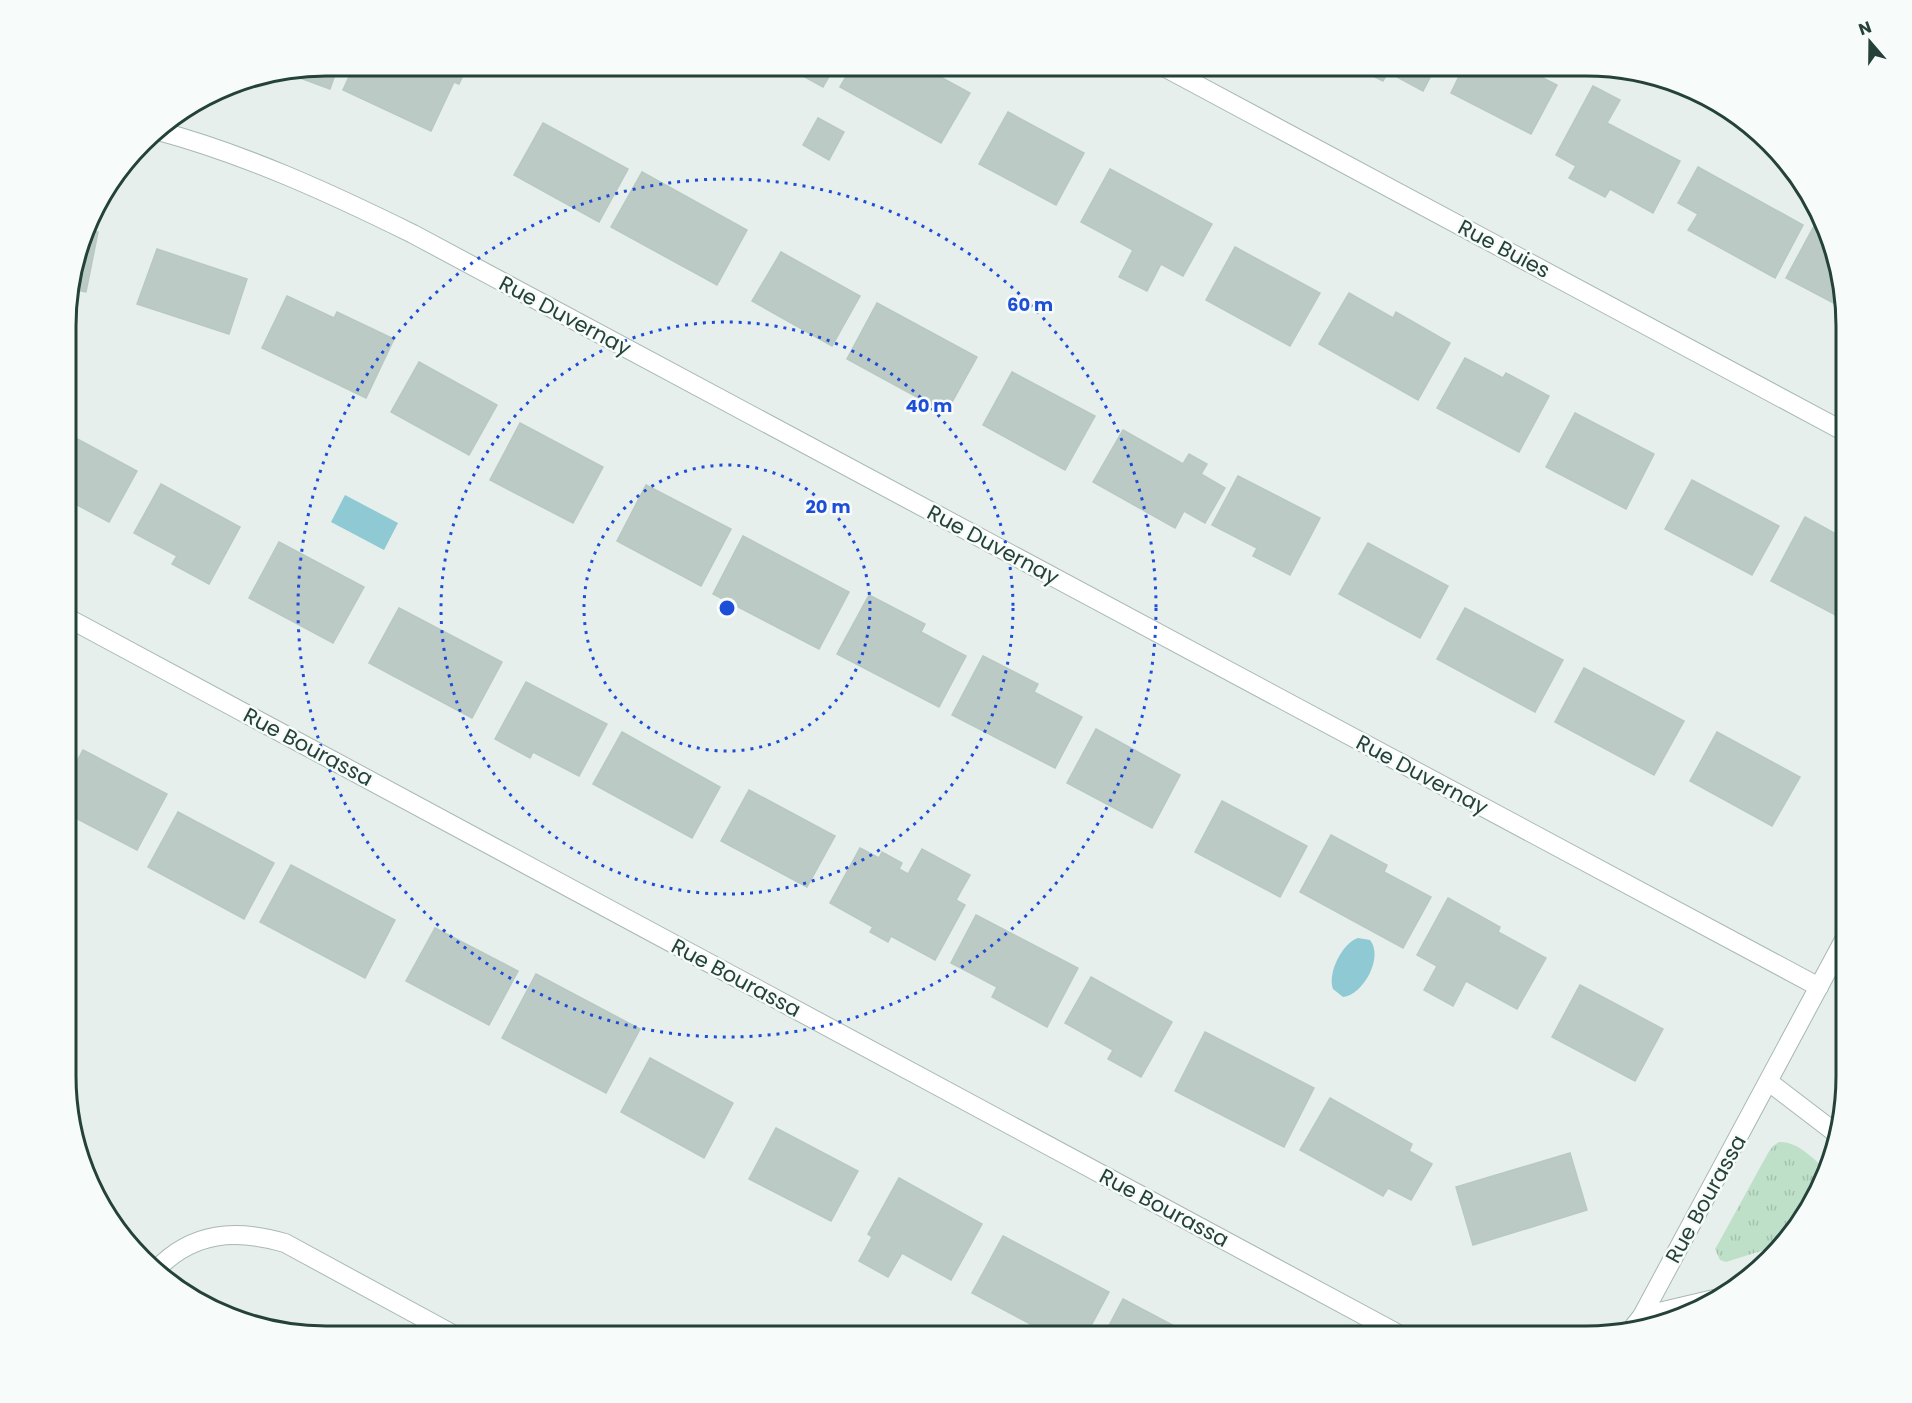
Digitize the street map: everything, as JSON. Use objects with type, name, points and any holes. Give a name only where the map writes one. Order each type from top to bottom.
[{"type":"street","name":"Rue Buies","points":[[1181,76],[1836,427]]},
{"type":"street","name":"Rue Duvernay","points":[[168,134],[275,171],[413,234],[1819,987]]},
{"type":"street","name":"Rue Bourassa","points":[[76,622],[1385,1327]]},
{"type":"street","name":"Rue Bourassa","points":[[1638,1321],[1836,955]]},
{"type":"street","points":[[1769,1082],[1830,1129]]},
{"type":"street","points":[[163,1264],[182,1248],[212,1236],[259,1236],[285,1243],[441,1327]]},
{"type":"street","name":"Rue Bourassa","points":[[1638,1321],[1667,1313]]},
{"type":"green space","points":[[1779,1142],[1793,1144],[1819,1163],[1810,1187],[1784,1229],[1765,1250],[1726,1262],[1720,1260],[1715,1249],[1773,1146]]},
{"type":"water","points":[[345,495],[398,523],[384,550],[331,522]]},
{"type":"water","points":[[1358,938],[1370,940],[1374,947],[1373,965],[1358,990],[1343,997],[1333,989],[1332,975],[1341,952]]},
{"type":"building","points":[[335,76],[330,89],[300,78]]},
{"type":"building","points":[[349,76],[463,76],[459,84],[454,82],[431,131],[343,90]]},
{"type":"building","points":[[803,76],[829,76],[823,87]]},
{"type":"building","points":[[846,76],[939,76],[970,93],[941,143],[840,87]]},
{"type":"building","points":[[1373,76],[1386,76],[1383,81]]},
{"type":"building","points":[[1395,76],[1431,76],[1423,91]]},
{"type":"building","points":[[1459,76],[1540,76],[1557,85],[1531,134],[1451,93]]},
{"type":"building","points":[[1593,86],[1620,100],[1607,123],[1680,161],[1653,213],[1610,189],[1605,197],[1569,178],[1576,166],[1556,155]]},
{"type":"building","points":[[1008,112],[1084,153],[1056,205],[979,164]]},
{"type":"building","points":[[818,118],[844,132],[829,160],[803,145]]},
{"type":"building","points":[[543,123],[628,169],[599,222],[514,175]]},
{"type":"building","points":[[1698,167],[1803,225],[1775,278],[1688,230],[1698,214],[1678,203]]},
{"type":"building","points":[[1110,169],[1212,224],[1183,276],[1161,264],[1147,291],[1119,277],[1133,250],[1081,222]]},
{"type":"building","points":[[642,172],[747,230],[717,285],[611,227]]},
{"type":"building","points":[[1814,226],[1827,262],[1834,303],[1786,278]]},
{"type":"building","points":[[96,232],[98,232],[86,292],[79,291],[81,278]]},
{"type":"building","points":[[1235,247],[1320,293],[1290,346],[1206,300]]},
{"type":"building","points":[[157,249],[247,279],[229,334],[137,304]]},
{"type":"building","points":[[781,252],[860,296],[832,346],[752,301]]},
{"type":"building","points":[[1349,293],[1393,318],[1396,312],[1450,343],[1418,400],[1319,344]]},
{"type":"building","points":[[287,296],[334,318],[337,312],[394,339],[366,398],[262,348]]},
{"type":"building","points":[[877,303],[977,357],[946,413],[847,359]]},
{"type":"building","points":[[1465,358],[1503,378],[1506,373],[1549,396],[1519,452],[1437,408]]},
{"type":"building","points":[[419,362],[497,405],[469,455],[391,412]]},
{"type":"building","points":[[1012,372],[1095,416],[1065,470],[983,425]]},
{"type":"building","points":[[1575,413],[1654,454],[1626,509],[1546,467]]},
{"type":"building","points":[[520,423],[603,467],[573,523],[490,480]]},
{"type":"building","points":[[1123,430],[1183,464],[1189,454],[1207,464],[1201,474],[1225,488],[1205,523],[1184,511],[1175,528],[1093,482]]},
{"type":"building","points":[[76,438],[137,471],[109,522],[76,504]]},
{"type":"building","points":[[1238,476],[1320,518],[1290,575],[1253,556],[1257,548],[1212,525]]},
{"type":"building","points":[[1692,480],[1779,526],[1752,575],[1665,529]]},
{"type":"building","points":[[161,484],[240,527],[209,584],[172,564],[177,556],[134,533]]},
{"type":"building","points":[[646,485],[731,529],[701,586],[617,541]]},
{"type":"building","points":[[1805,517],[1836,534],[1836,615],[1771,581]]},
{"type":"building","points":[[743,536],[849,592],[819,649],[713,594]]},
{"type":"building","points":[[279,542],[364,587],[333,643],[249,598]]},
{"type":"building","points":[[1368,543],[1448,586],[1420,638],[1339,594]]},
{"type":"building","points":[[869,595],[925,624],[921,632],[966,656],[939,707],[837,654]]},
{"type":"building","points":[[399,608],[502,662],[472,718],[369,663]]},
{"type":"building","points":[[1465,608],[1563,660],[1535,712],[1437,659]]},
{"type":"building","points":[[983,656],[1038,684],[1034,692],[1082,717],[1055,768],[952,715]]},
{"type":"building","points":[[1584,668],[1684,721],[1654,775],[1555,722]]},
{"type":"building","points":[[526,682],[607,724],[579,776],[533,752],[530,758],[495,739]]},
{"type":"building","points":[[1096,729],[1180,775],[1152,828],[1067,783]]},
{"type":"building","points":[[622,732],[720,787],[692,838],[593,784]]},
{"type":"building","points":[[1717,732],[1800,777],[1772,826],[1690,781]]},
{"type":"building","points":[[83,750],[167,794],[137,850],[76,818],[76,763]]},
{"type":"building","points":[[749,790],[835,836],[807,887],[721,841]]},
{"type":"building","points":[[1222,801],[1307,846],[1280,897],[1195,852]]},
{"type":"building","points":[[178,812],[274,863],[244,919],[148,867]]},
{"type":"building","points":[[1331,835],[1387,865],[1384,872],[1431,897],[1403,948],[1300,892]]},
{"type":"building","points":[[860,848],[879,858],[882,852],[902,863],[899,869],[908,874],[922,849],[970,875],[956,900],[965,905],[935,960],[891,936],[888,942],[870,932],[873,927],[830,903]]},
{"type":"building","points":[[291,865],[395,920],[365,978],[260,922]]},
{"type":"building","points":[[1448,898],[1500,927],[1498,932],[1546,958],[1517,1009],[1466,981],[1453,1006],[1424,990],[1437,966],[1417,955]]},
{"type":"building","points":[[976,915],[1078,968],[1047,1027],[992,997],[997,987],[951,963]]},
{"type":"building","points":[[435,928],[518,971],[489,1025],[406,981]]},
{"type":"building","points":[[536,974],[640,1029],[606,1093],[502,1038]]},
{"type":"building","points":[[1091,977],[1172,1022],[1141,1077],[1108,1059],[1113,1050],[1065,1023]]},
{"type":"building","points":[[1580,985],[1663,1029],[1635,1081],[1552,1037]]},
{"type":"building","points":[[1205,1032],[1314,1088],[1284,1147],[1175,1091]]},
{"type":"building","points":[[650,1058],[733,1103],[704,1158],[621,1112]]},
{"type":"building","points":[[1330,1098],[1412,1144],[1409,1151],[1432,1164],[1411,1200],[1388,1188],[1383,1196],[1300,1150]]},
{"type":"building","points":[[776,1128],[858,1171],[831,1221],[749,1179]]},
{"type":"building","points":[[1570,1153],[1587,1210],[1473,1245],[1456,1187]]},
{"type":"building","points":[[899,1178],[982,1224],[951,1280],[902,1253],[888,1277],[859,1261],[872,1237],[868,1234]]},
{"type":"building","points":[[1003,1236],[1109,1292],[1090,1327],[1036,1327],[972,1293]]},
{"type":"building","points":[[1123,1299],[1176,1327],[1108,1327]]}]
